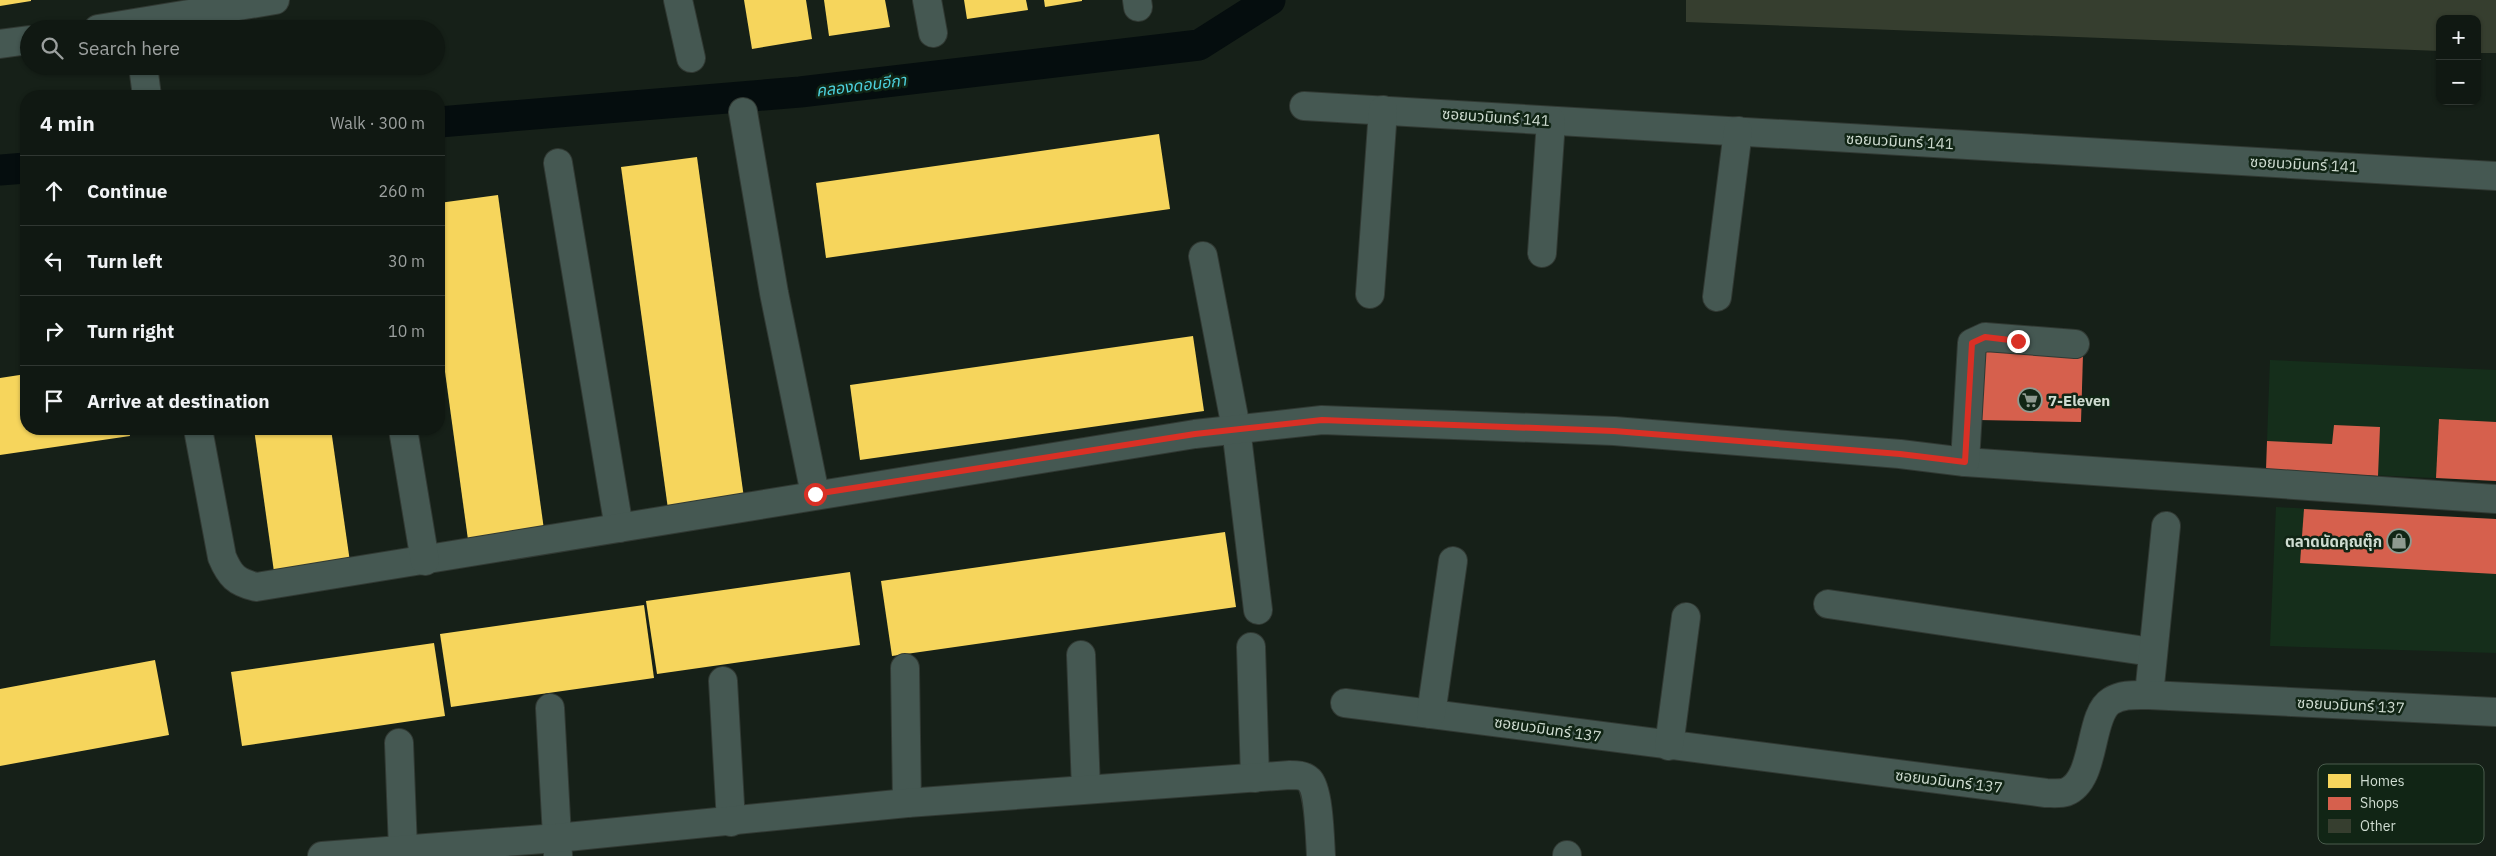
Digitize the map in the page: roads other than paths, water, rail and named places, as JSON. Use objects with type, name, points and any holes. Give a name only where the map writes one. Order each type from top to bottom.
[{"type":"street","points":[[168,20],[275,0]]},
{"type":"street","points":[[678,0],[691,58]]},
{"type":"street","points":[[927,0],[933,33]]},
{"type":"street","points":[[0,44],[20,41]]},
{"type":"street","points":[[144,75],[146,90]]},
{"type":"street","name":"ซอยนวมินทร์ 141","points":[[1304,106],[2496,176]]},
{"type":"street","points":[[1370,294],[1384,110]]},
{"type":"street","points":[[743,112],[774,293],[815,494]]},
{"type":"street","points":[[1542,253],[1551,121]]},
{"type":"street","points":[[1717,297],[1738,131]]},
{"type":"street","points":[[558,163],[619,528]]},
{"type":"street","points":[[1203,256],[1236,428],[1258,610]]},
{"type":"street","points":[[1965,462],[1972,343],[1985,337],[2075,344]]},
{"type":"street","points":[[199,435],[222,556],[228,572],[236,580],[256,587],[425,561],[815,494],[1236,428],[1322,420],[1614,431],[1900,454],[1965,462],[2496,499]]},
{"type":"street","points":[[404,435],[425,561]]},
{"type":"street","points":[[2149,695],[2166,526]]},
{"type":"street","points":[[1432,714],[1453,561]]},
{"type":"street","points":[[1828,604],[2152,652]]},
{"type":"street","points":[[1669,746],[1686,617]]},
{"type":"street","points":[[1250,647],[1255,778]]},
{"type":"street","points":[[1081,655],[1086,789]]},
{"type":"street","points":[[905,668],[908,803]]},
{"type":"street","points":[[723,681],[731,822]]},
{"type":"street","name":"ซอยนวมินทร์ 137","points":[[1345,702],[1669,746],[2046,793],[2064,793],[2077,786],[2086,767],[2100,716],[2108,702],[2122,696],[2149,695],[2496,712]]},
{"type":"street","points":[[550,708],[557,847]]},
{"type":"street","points":[[398,743],[403,850]]},
{"type":"street","points":[[322,856],[403,850],[557,847],[731,822],[908,803],[1290,775],[1310,780],[1315,790],[1321,856]]},
{"type":"waterway","name":"คลองดอนอีกา","points":[[445,122],[800,92],[1199,45],[1270,0]]},
{"type":"waterway","name":"คลองดอนอีกา","points":[[0,170],[20,168]]},
{"type":"place","name":"7-Eleven","points":[[2030,400]]},
{"type":"place","name":"ตลาดนัดคุณตุ๊ก","points":[[2399,541]]}]
